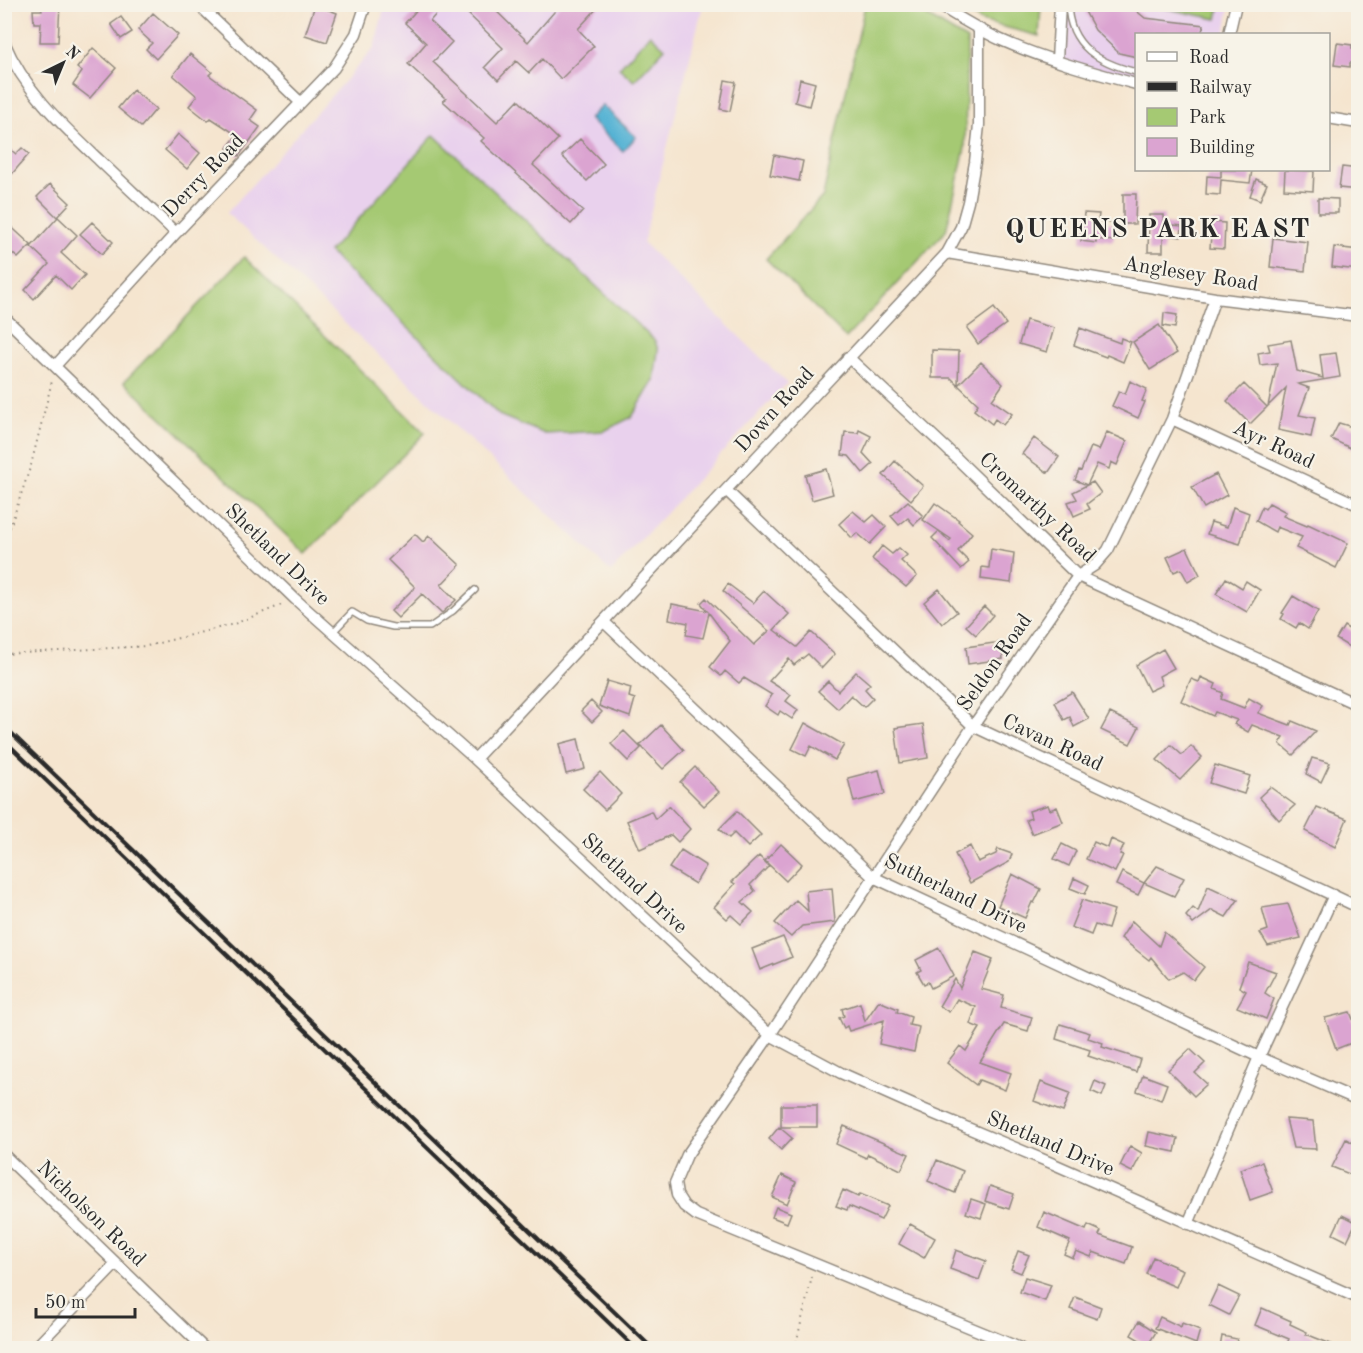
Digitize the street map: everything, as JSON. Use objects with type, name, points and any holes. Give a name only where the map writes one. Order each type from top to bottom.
[{"type":"street","points":[[198,4],[300,102]]},
{"type":"street","name":"Derry Road","points":[[56,365],[176,232],[334,68],[356,34],[366,4]]},
{"type":"street","points":[[937,4],[979,29],[1023,50],[1135,83]]},
{"type":"street","points":[[1057,60],[1060,4]]},
{"type":"street","points":[[1229,33],[1236,4]]},
{"type":"street","name":"Down Road","points":[[475,759],[947,253],[961,227],[975,162],[979,125],[979,29]]},
{"type":"street","points":[[4,42],[13,63],[36,96],[61,124],[176,232]]},
{"type":"street","points":[[1330,118],[1359,123]]},
{"type":"street","name":"Anglesey Road","points":[[947,253],[1215,298],[1359,316]]},
{"type":"street","name":"Seldon Road","points":[[1020,1348],[696,1215],[684,1206],[677,1195],[675,1183],[687,1155],[770,1035],[973,726],[1078,576],[1095,565],[1108,550],[1172,419],[1215,298]]},
{"type":"street","name":"Shetland Drive","points":[[4,317],[295,599],[475,759],[770,1035],[851,1078],[1359,1298]]},
{"type":"street","name":"Cromarthy Road","points":[[848,357],[1078,576],[1359,705]]},
{"type":"street","name":"Ayr Road","points":[[1172,419],[1359,505]]},
{"type":"street","name":"Cavan Road","points":[[727,491],[973,726],[1359,907]]},
{"type":"street","name":"Sutherland Drive","points":[[604,622],[873,878],[1260,1057],[1359,1100]]},
{"type":"street","points":[[1188,1224],[1260,1057],[1334,895]]},
{"type":"street","name":"Nicholson Road","points":[[4,1155],[204,1348]]},
{"type":"street","points":[[35,1348],[117,1263]]},
{"type":"lane","points":[[1068,4],[1072,28],[1083,45],[1095,57],[1111,66],[1135,72]]},
{"type":"lane","points":[[333,632],[352,612],[367,621],[393,627],[430,627],[453,611],[475,590]]},
{"type":"path","points":[[4,546],[31,465],[56,365]]},
{"type":"path","points":[[4,654],[147,646],[234,624],[295,599]]},
{"type":"path","points":[[795,1348],[814,1265]]},
{"type":"shaded area","points":[[385,5],[703,5],[643,243],[787,383],[611,572],[227,213],[374,48]]},
{"type":"shaded area","points":[[1063,5],[1230,5],[1225,33],[1135,33],[1135,82],[1059,59]]},
{"type":"green space","points":[[865,5],[894,5],[917,10],[967,40],[965,148],[946,231],[846,338],[766,259],[823,196]]},
{"type":"green space","points":[[955,5],[1041,5],[1039,36],[981,21]]},
{"type":"green space","points":[[1149,5],[1220,5],[1217,19]]},
{"type":"green space","points":[[650,34],[665,48],[634,81],[619,68]]},
{"type":"green space","points":[[434,135],[655,341],[658,350],[654,380],[632,417],[604,431],[545,434],[499,415],[329,252]]},
{"type":"green space","points":[[244,257],[425,433],[306,554],[124,382]]},
{"type":"water","points":[[602,105],[636,137],[623,151],[589,119]]},
{"type":"building","points":[[42,4],[60,4],[58,42],[40,42],[41,23],[34,23],[33,10],[42,10]]},
{"type":"building","points":[[422,4],[445,4],[430,21],[452,42],[433,62],[497,122],[518,100],[558,139],[533,165],[583,211],[571,224],[481,141],[484,138],[443,101],[446,99],[408,64],[426,43],[405,23]]},
{"type":"building","points":[[458,4],[489,4],[528,42],[561,4],[601,4],[578,29],[594,46],[561,79],[542,59],[529,73],[516,61],[498,80],[485,67],[503,48]]},
{"type":"building","points":[[1081,4],[1128,4],[1145,18],[1204,25],[1201,33],[1135,33],[1135,57],[1119,53],[1095,30]]},
{"type":"building","points":[[315,5],[337,13],[327,42],[305,35]]},
{"type":"building","points":[[153,13],[178,35],[156,59],[146,49],[152,43],[138,30]]},
{"type":"building","points":[[121,17],[132,32],[121,39],[111,24]]},
{"type":"building","points":[[1337,43],[1352,45],[1352,48],[1359,49],[1359,63],[1350,63],[1350,67],[1334,65]]},
{"type":"building","points":[[93,48],[116,68],[90,98],[73,85],[82,72],[77,68]]},
{"type":"building","points":[[190,54],[212,72],[209,75],[257,110],[250,120],[260,127],[239,156],[227,148],[237,135],[211,118],[208,121],[189,106],[197,96],[173,75]]},
{"type":"building","points":[[800,79],[815,83],[809,106],[795,102]]},
{"type":"building","points":[[725,80],[736,82],[730,111],[720,109]]},
{"type":"building","points":[[133,90],[156,109],[141,127],[118,108]]},
{"type":"building","points":[[178,134],[200,153],[187,169],[165,150]]},
{"type":"building","points":[[580,139],[604,164],[587,181],[562,156]]},
{"type":"building","points":[[4,144],[16,154],[22,148],[29,154],[12,174],[4,167]]},
{"type":"building","points":[[774,155],[803,161],[799,181],[770,175]]},
{"type":"building","points":[[1342,167],[1359,169],[1359,190],[1339,188]]},
{"type":"building","points":[[1221,171],[1252,171],[1250,183],[1221,180],[1220,195],[1206,194],[1207,176],[1221,177]]},
{"type":"building","points":[[1285,171],[1314,171],[1313,191],[1284,189]]},
{"type":"building","points":[[1256,179],[1267,184],[1260,200],[1250,196]]},
{"type":"building","points":[[50,184],[70,203],[57,217],[37,197]]},
{"type":"building","points":[[1123,194],[1136,194],[1135,224],[1123,224]]},
{"type":"building","points":[[1318,198],[1338,199],[1338,213],[1318,213]]},
{"type":"building","points":[[1084,213],[1099,214],[1098,221],[1116,224],[1113,241],[1096,239],[1096,243],[1081,241]]},
{"type":"building","points":[[1149,215],[1164,215],[1164,224],[1182,226],[1181,237],[1163,235],[1163,252],[1148,252]]},
{"type":"building","points":[[58,217],[77,235],[61,253],[85,275],[71,290],[56,275],[34,299],[25,290],[49,264],[31,247]]},
{"type":"building","points":[[4,220],[31,245],[18,258],[4,246]]},
{"type":"building","points":[[92,222],[113,242],[102,254],[80,234]]},
{"type":"building","points":[[1212,222],[1225,223],[1224,249],[1210,248]]},
{"type":"building","points":[[1273,238],[1308,242],[1305,271],[1270,267]]},
{"type":"building","points":[[1334,247],[1359,250],[1359,270],[1332,267]]},
{"type":"building","points":[[994,308],[1006,324],[978,344],[967,328]]},
{"type":"building","points":[[1164,313],[1177,315],[1175,328],[1163,326]]},
{"type":"building","points":[[1026,320],[1054,328],[1047,352],[1019,344]]},
{"type":"building","points":[[1159,325],[1177,353],[1150,370],[1133,342]]},
{"type":"building","points":[[1080,328],[1120,343],[1121,338],[1131,342],[1123,362],[1074,345]]},
{"type":"building","points":[[1291,340],[1297,371],[1323,378],[1320,355],[1336,353],[1340,377],[1298,384],[1309,388],[1299,415],[1315,418],[1311,437],[1278,430],[1286,388],[1268,406],[1277,363],[1260,365],[1258,353],[1270,351],[1268,344]]},
{"type":"building","points":[[932,350],[959,351],[958,385],[951,378],[932,378]]},
{"type":"building","points":[[981,362],[1003,384],[992,400],[1012,414],[1003,425],[995,419],[992,424],[974,410],[978,404],[958,385]]},
{"type":"building","points":[[1130,381],[1147,389],[1142,401],[1145,402],[1138,418],[1112,406],[1119,391],[1125,394]]},
{"type":"building","points":[[1244,384],[1267,407],[1250,424],[1227,401]]},
{"type":"building","points":[[1339,423],[1359,429],[1359,452],[1331,439]]},
{"type":"building","points":[[859,430],[871,436],[863,453],[873,464],[863,473],[849,456],[842,455],[845,432],[858,433]]},
{"type":"building","points":[[1107,432],[1127,441],[1117,465],[1111,462],[1109,469],[1097,464],[1087,485],[1075,480],[1091,447],[1099,450]]},
{"type":"building","points":[[1034,438],[1059,457],[1048,473],[1022,454]]},
{"type":"building","points":[[895,461],[923,486],[911,500],[883,475]]},
{"type":"building","points":[[826,469],[833,494],[812,500],[805,475]]},
{"type":"building","points":[[1216,474],[1227,495],[1204,508],[1192,487]]},
{"type":"building","points":[[1093,482],[1101,493],[1087,504],[1090,509],[1074,516],[1068,502],[1077,499],[1073,492]]},
{"type":"building","points":[[908,501],[923,516],[914,525],[908,518],[899,525],[891,516]]},
{"type":"building","points":[[935,503],[959,520],[972,533],[958,551],[969,562],[961,569],[932,538],[939,531],[949,541],[951,539],[923,520]]},
{"type":"building","points":[[1269,503],[1286,512],[1283,516],[1307,526],[1308,524],[1348,543],[1336,568],[1296,548],[1302,537],[1277,527],[1275,532],[1256,521],[1262,507],[1265,509]]},
{"type":"building","points":[[1233,507],[1249,513],[1240,544],[1207,534],[1211,522],[1227,527]]},
{"type":"building","points":[[853,511],[866,522],[874,515],[886,527],[870,544],[857,533],[852,538],[839,524]]},
{"type":"building","points":[[415,534],[423,542],[429,536],[460,565],[441,585],[456,600],[442,613],[422,594],[398,618],[391,611],[415,587],[388,560]]},
{"type":"building","points":[[882,546],[892,554],[899,548],[907,555],[901,561],[917,576],[906,587],[872,559]]},
{"type":"building","points":[[1187,548],[1200,575],[1188,582],[1181,569],[1174,572],[1167,557]]},
{"type":"building","points":[[991,549],[1014,553],[1011,583],[981,579],[982,567],[989,568]]},
{"type":"building","points":[[1226,578],[1242,588],[1246,581],[1260,590],[1247,612],[1216,594]]},
{"type":"building","points":[[728,584],[753,603],[764,591],[789,614],[774,630],[797,647],[811,632],[835,654],[822,668],[808,654],[794,665],[789,659],[769,681],[791,695],[786,701],[798,710],[792,719],[780,711],[778,715],[765,706],[772,695],[744,678],[739,683],[725,671],[721,676],[710,667],[730,641],[709,613],[703,638],[686,635],[688,623],[669,619],[672,604],[707,611],[701,603],[706,598],[754,645],[769,631],[723,591]]},
{"type":"building","points":[[939,589],[957,612],[942,624],[924,602]]},
{"type":"building","points":[[1293,596],[1318,611],[1308,629],[1299,623],[1296,628],[1281,619],[1284,614],[1282,613]]},
{"type":"building","points":[[984,606],[993,615],[976,635],[966,626]]},
{"type":"building","points":[[1344,626],[1359,635],[1359,653],[1336,639]]},
{"type":"building","points":[[1001,642],[1003,659],[968,664],[966,647]]},
{"type":"building","points":[[1163,649],[1174,668],[1159,676],[1162,685],[1149,691],[1136,665]]},
{"type":"building","points":[[856,672],[870,684],[865,689],[873,698],[864,707],[851,695],[838,709],[818,691],[828,681],[838,691]]},
{"type":"building","points":[[1201,677],[1216,684],[1214,689],[1223,693],[1221,699],[1244,708],[1249,698],[1263,706],[1258,713],[1290,725],[1292,721],[1316,731],[1293,755],[1280,744],[1283,737],[1252,725],[1248,732],[1234,724],[1237,720],[1215,712],[1213,716],[1181,701],[1191,679],[1199,682]]},
{"type":"building","points":[[607,681],[631,688],[629,697],[635,699],[630,717],[599,706]]},
{"type":"building","points":[[1072,692],[1089,719],[1074,727],[1070,717],[1064,720],[1055,702]]},
{"type":"building","points":[[591,701],[602,712],[592,722],[581,711]]},
{"type":"building","points":[[1110,713],[1139,727],[1130,744],[1101,730]]},
{"type":"building","points":[[805,723],[844,745],[835,760],[811,746],[806,756],[792,749]]},
{"type":"building","points":[[923,724],[928,758],[900,763],[895,728]]},
{"type":"building","points":[[661,725],[684,750],[663,769],[640,745]]},
{"type":"building","points":[[624,731],[641,748],[628,761],[611,744]]},
{"type":"building","points":[[578,739],[585,769],[566,774],[559,744]]},
{"type":"building","points":[[1171,745],[1182,755],[1191,746],[1202,757],[1180,780],[1157,760]]},
{"type":"building","points":[[1312,758],[1330,763],[1321,782],[1306,774]]},
{"type":"building","points":[[1215,765],[1250,776],[1244,794],[1209,783]]},
{"type":"building","points":[[695,767],[719,792],[704,806],[680,782]]},
{"type":"building","points":[[879,770],[885,794],[854,802],[848,778]]},
{"type":"building","points":[[600,772],[621,794],[605,810],[583,789]]},
{"type":"building","points":[[1270,787],[1295,805],[1279,820],[1259,797]]},
{"type":"building","points":[[1048,805],[1050,810],[1057,807],[1063,822],[1032,834],[1026,820],[1031,818],[1029,811]]},
{"type":"building","points":[[669,806],[690,829],[678,842],[671,835],[640,849],[627,821],[651,811],[655,819]]},
{"type":"building","points":[[1317,807],[1347,819],[1335,847],[1305,831]]},
{"type":"building","points":[[737,811],[761,835],[748,847],[734,833],[729,838],[719,829]]},
{"type":"building","points":[[1111,839],[1124,845],[1120,854],[1123,855],[1115,872],[1086,859],[1094,842],[1108,848]]},
{"type":"building","points":[[781,844],[802,864],[786,881],[765,861]]},
{"type":"building","points":[[1062,844],[1076,851],[1069,866],[1054,859]]},
{"type":"building","points":[[970,846],[978,862],[996,854],[998,849],[1012,854],[1009,862],[970,883],[955,854]]},
{"type":"building","points":[[681,850],[706,866],[695,884],[669,868]]},
{"type":"building","points":[[759,856],[769,866],[750,885],[755,891],[742,902],[753,912],[741,924],[731,915],[727,919],[714,907],[735,884],[732,882]]},
{"type":"building","points":[[1157,866],[1184,878],[1174,896],[1144,883]]},
{"type":"building","points":[[1122,872],[1144,883],[1138,895],[1116,885]]},
{"type":"building","points":[[1012,874],[1041,889],[1025,918],[998,906]]},
{"type":"building","points":[[1074,878],[1089,885],[1085,894],[1070,888]]},
{"type":"building","points":[[1208,886],[1238,900],[1226,917],[1212,910],[1193,924],[1186,916],[1193,908],[1198,912]]},
{"type":"building","points":[[832,888],[835,922],[802,926],[791,937],[775,923],[796,900],[808,911],[806,891]]},
{"type":"building","points":[[1082,900],[1114,910],[1108,929],[1095,925],[1091,935],[1071,927]]},
{"type":"building","points":[[1288,904],[1301,938],[1268,946],[1260,933],[1268,930],[1262,908]]},
{"type":"building","points":[[1132,921],[1159,946],[1164,932],[1204,967],[1194,980],[1183,972],[1169,979],[1151,957],[1149,960],[1121,938]]},
{"type":"building","points":[[783,937],[792,957],[760,970],[752,949]]},
{"type":"building","points":[[939,948],[954,976],[931,988],[928,982],[924,984],[917,972],[921,970],[916,960]]},
{"type":"building","points":[[975,952],[993,959],[981,989],[1004,995],[1001,1008],[1032,1017],[1028,1031],[1004,1024],[980,1062],[1011,1073],[1005,1090],[979,1080],[976,1085],[947,1063],[960,1046],[966,1051],[980,1028],[970,1024],[976,1007],[957,999],[949,1012],[939,1006],[955,979],[960,988]]},
{"type":"building","points":[[1248,962],[1276,972],[1265,993],[1274,999],[1266,1019],[1237,1007],[1246,991],[1239,987]]},
{"type":"building","points":[[879,1001],[911,1017],[909,1025],[919,1027],[914,1052],[879,1044],[884,1020],[849,1031],[847,1026],[844,1028],[839,1018],[844,1016],[842,1009],[860,1003],[865,1021]]},
{"type":"building","points":[[1350,1012],[1359,1034],[1359,1040],[1336,1049],[1325,1018]]},
{"type":"building","points":[[1060,1024],[1090,1033],[1088,1038],[1103,1043],[1102,1047],[1140,1059],[1136,1072],[1088,1056],[1090,1050],[1056,1039]]},
{"type":"building","points":[[1190,1049],[1205,1063],[1195,1073],[1207,1084],[1194,1096],[1168,1070]]},
{"type":"building","points":[[1143,1075],[1167,1084],[1161,1100],[1137,1091]]},
{"type":"building","points":[[1095,1081],[1106,1086],[1102,1096],[1091,1091]]},
{"type":"building","points":[[1041,1082],[1070,1093],[1063,1112],[1034,1101]]},
{"type":"building","points":[[781,1105],[817,1105],[817,1127],[781,1127]]},
{"type":"building","points":[[1286,1119],[1313,1121],[1316,1149],[1293,1148]]},
{"type":"building","points":[[844,1126],[909,1154],[901,1170],[868,1154],[866,1158],[836,1144]]},
{"type":"building","points":[[779,1127],[792,1138],[781,1150],[769,1139]]},
{"type":"building","points":[[1149,1132],[1178,1138],[1175,1152],[1146,1146]]},
{"type":"building","points":[[1346,1139],[1359,1146],[1359,1178],[1332,1167]]},
{"type":"building","points":[[1130,1146],[1142,1153],[1132,1172],[1120,1166]]},
{"type":"building","points":[[937,1160],[963,1171],[955,1193],[928,1181]]},
{"type":"building","points":[[1262,1162],[1273,1192],[1250,1200],[1240,1169]]},
{"type":"building","points":[[782,1175],[796,1182],[787,1204],[772,1197]]},
{"type":"building","points":[[990,1186],[1014,1194],[1009,1209],[985,1201]]},
{"type":"building","points":[[843,1190],[858,1197],[860,1194],[888,1206],[881,1220],[849,1206],[847,1210],[836,1206]]},
{"type":"building","points":[[971,1199],[986,1204],[981,1218],[966,1213]]},
{"type":"building","points":[[776,1207],[791,1213],[787,1223],[772,1217]]},
{"type":"building","points":[[1044,1212],[1086,1230],[1088,1225],[1101,1231],[1099,1235],[1132,1247],[1126,1264],[1093,1252],[1091,1257],[1076,1251],[1073,1258],[1064,1254],[1070,1241],[1038,1227]]},
{"type":"building","points":[[1342,1215],[1356,1222],[1347,1241],[1333,1234]]},
{"type":"building","points":[[910,1224],[935,1238],[924,1258],[899,1244]]},
{"type":"building","points":[[956,1250],[986,1261],[979,1280],[950,1269]]},
{"type":"building","points":[[1018,1251],[1029,1255],[1021,1273],[1011,1269]]},
{"type":"building","points":[[1153,1257],[1183,1270],[1176,1287],[1146,1274]]},
{"type":"building","points":[[1025,1277],[1051,1285],[1045,1301],[1020,1292]]},
{"type":"building","points":[[1218,1286],[1239,1296],[1229,1315],[1209,1305]]},
{"type":"building","points":[[1075,1297],[1101,1307],[1097,1319],[1070,1309]]},
{"type":"building","points":[[1262,1308],[1291,1321],[1290,1324],[1307,1332],[1306,1334],[1341,1348],[1285,1348],[1289,1339],[1255,1325]]},
{"type":"building","points":[[1160,1317],[1181,1327],[1182,1323],[1200,1330],[1196,1344],[1155,1328]]},
{"type":"building","points":[[1139,1321],[1156,1332],[1148,1345],[1131,1335]]},
{"type":"building","points":[[1222,1336],[1237,1339],[1235,1348],[1220,1348]]},
{"type":"railway","points":[[4,726],[652,1348]]},
{"type":"railway","points":[[4,740],[635,1348]]},
{"type":"district","name":"QUEENS PARK EAST","points":[[1158,228]]}]
